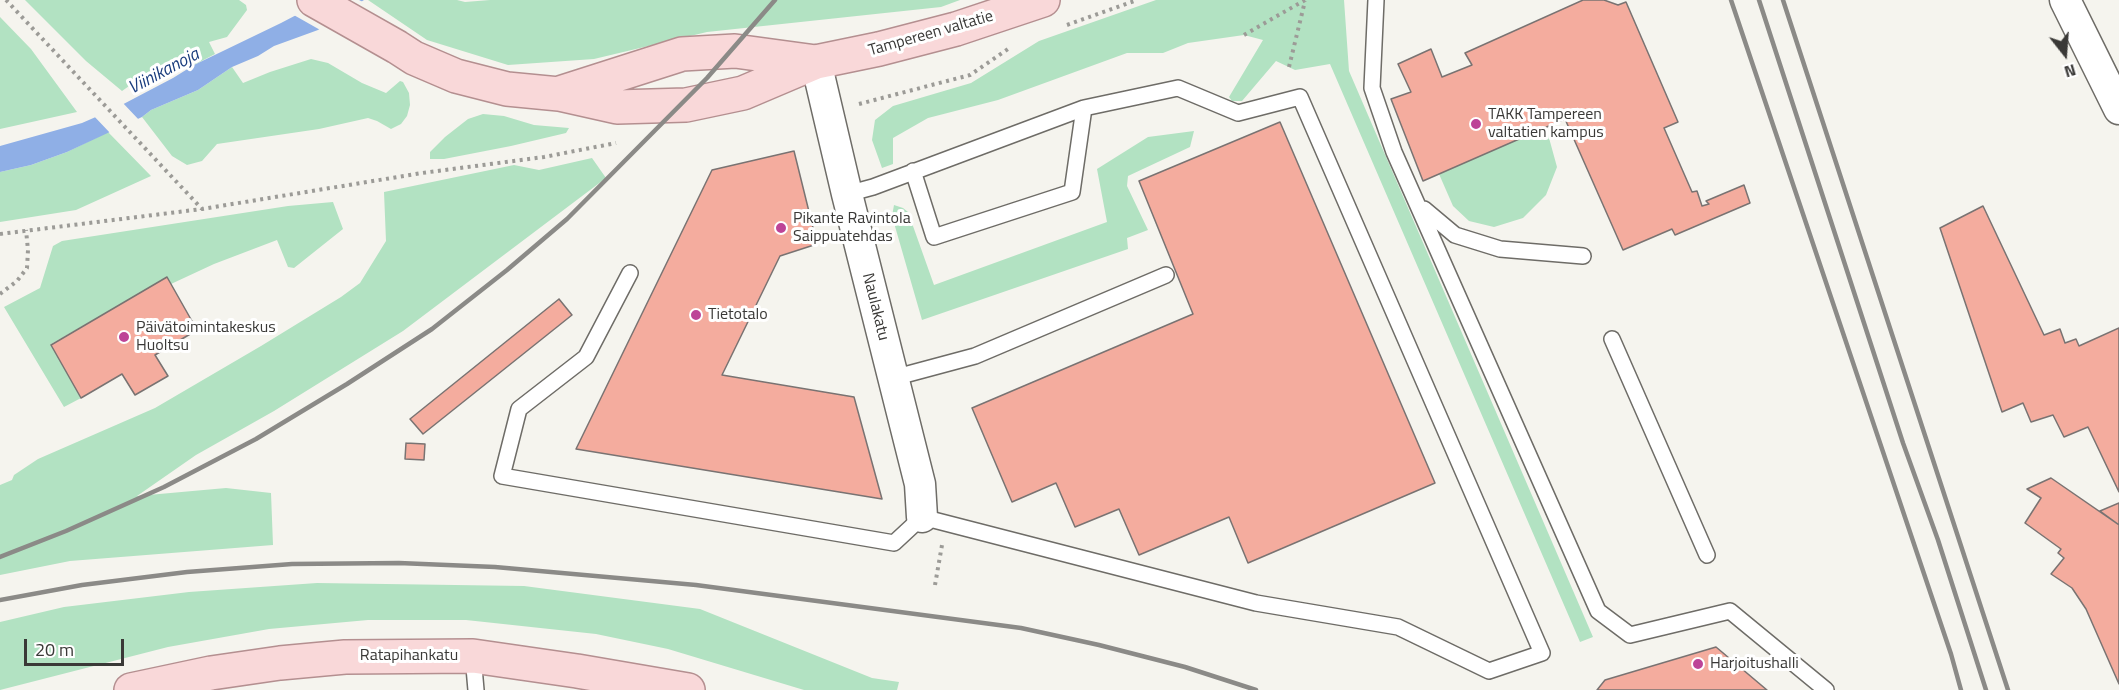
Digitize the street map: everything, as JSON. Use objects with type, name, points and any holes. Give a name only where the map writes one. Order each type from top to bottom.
[{"type":"main road","name":"Tampereen valtatie","points":[[314,0],[414,58],[456,76],[507,89],[559,94],[617,107],[686,105],[743,93],[816,62],[879,49],[956,29],[1043,0]]},
{"type":"main road","name":"Tampereen valtatie","points":[[559,94],[682,54],[735,51],[816,62]]},
{"type":"main road","name":"Ratapihankatu","points":[[131,690],[211,673],[280,663],[345,657],[474,656],[688,690]]},
{"type":"street","points":[[2065,0],[2119,109]]},
{"type":"street","name":"Naulakatu","points":[[816,62],[920,484],[922,517]]},
{"type":"lane","points":[[1376,0],[1372,88],[1394,152],[1598,611],[1630,635],[1730,610],[1826,690]]},
{"type":"lane","points":[[630,273],[586,357],[519,409],[502,476],[894,543],[922,517],[1256,603],[1398,627],[1489,671],[1542,653],[1300,97],[1238,113],[1178,88],[1084,108],[873,187],[847,194]]},
{"type":"lane","points":[[913,171],[933,237],[1071,192],[1084,108]]},
{"type":"lane","points":[[1419,205],[1455,236],[1500,249],[1583,256]]},
{"type":"lane","points":[[893,378],[975,356],[1166,275]]},
{"type":"lane","points":[[1612,339],[1707,555]]},
{"type":"lane","points":[[474,656],[476,690]]},
{"type":"path","points":[[6,0],[202,209]]},
{"type":"path","points":[[1244,35],[1305,0]]},
{"type":"path","points":[[1288,67],[1305,0]]},
{"type":"path","points":[[0,234],[202,209],[422,173]]},
{"type":"path","points":[[0,294],[17,281],[27,268],[26,230]]},
{"type":"green space","points":[[25,0],[239,0],[246,5],[247,10],[227,37],[209,42],[215,54],[194,65],[179,57],[122,91],[86,61]]},
{"type":"green space","points":[[368,0],[457,0],[465,2],[490,0],[960,0],[941,7],[707,32],[594,59],[508,65],[427,40]]},
{"type":"green space","points":[[1156,0],[1344,0],[1349,71],[1593,637],[1580,642],[1330,64],[1295,70],[1276,61],[1242,101],[1232,101],[1229,97],[1263,40],[1244,35],[1188,43],[1163,53],[1127,53],[998,100],[928,118],[893,138],[893,164],[882,168],[872,140],[875,120],[893,106],[971,83],[1039,41]]},
{"type":"green space","points":[[0,17],[31,49],[77,112],[0,129]]},
{"type":"green space","points":[[311,59],[328,63],[362,83],[386,93],[400,81],[403,82],[409,93],[410,105],[407,116],[401,124],[391,129],[368,118],[319,129],[217,144],[202,161],[187,165],[172,156],[142,117],[151,110],[198,90],[232,67],[243,83]]},
{"type":"green space","points":[[483,114],[504,116],[534,125],[569,128],[566,133],[511,146],[444,159],[430,159],[430,152],[445,137],[468,119]]},
{"type":"green space","points":[[1546,127],[1557,167],[1546,195],[1523,218],[1494,227],[1469,221],[1453,206],[1439,174]]},
{"type":"green space","points":[[1194,131],[1190,147],[1128,176],[1127,186],[1148,230],[1127,238],[1128,249],[922,320],[892,216],[894,205],[908,212],[934,285],[1107,222],[1097,169],[1148,137]]},
{"type":"green space","points":[[108,132],[151,176],[76,210],[0,222],[0,172],[31,165],[67,152]]},
{"type":"green space","points":[[592,158],[606,178],[403,331],[274,411],[196,455],[137,496],[226,488],[271,493],[273,545],[70,561],[0,575],[0,485],[12,480],[14,475],[38,459],[155,408],[261,346],[360,283],[386,241],[384,192],[514,165],[539,170]]},
{"type":"green space","points":[[333,202],[343,229],[294,268],[288,267],[277,240],[214,264],[171,284],[167,278],[51,344],[81,398],[64,407],[4,307],[40,288],[53,246],[62,241],[288,206]]},
{"type":"green space","points":[[317,583],[524,586],[700,609],[872,678],[899,682],[897,690],[804,690],[668,649],[596,634],[466,620],[368,620],[269,629],[168,647],[0,690],[0,622],[64,607],[189,592]]},
{"type":"water","points":[[325,0],[364,0],[318,30],[274,46],[232,67],[198,90],[151,110],[142,117],[67,152],[31,165],[0,172],[0,146],[82,123],[114,109],[194,65]]},
{"type":"pier","points":[[319,0],[359,0],[365,3],[322,31],[292,14]]},
{"type":"pier","points":[[122,102],[140,121],[111,134],[92,114]]},
{"type":"building","name":"TAKK Tampereen valtatien kampus","points":[[1583,0],[1604,0],[1618,5],[1626,2],[1678,122],[1664,128],[1692,192],[1697,191],[1702,206],[1709,204],[1706,201],[1744,185],[1750,203],[1675,235],[1672,229],[1623,250],[1565,119],[1423,181],[1391,99],[1411,92],[1398,64],[1431,49],[1442,77],[1472,65],[1465,53]]},
{"type":"building","points":[[1280,122],[1435,483],[1248,563],[1229,517],[1139,555],[1119,509],[1075,527],[1056,483],[1012,502],[972,408],[1193,314],[1139,181]]},
{"type":"building","name":"Tietotalo","points":[[794,151],[817,244],[780,256],[722,375],[854,397],[882,499],[576,449],[712,170]]},
{"type":"building","points":[[1983,206],[2044,335],[2060,329],[2065,343],[2076,339],[2079,346],[2119,328],[2119,492],[2088,427],[2064,437],[2053,415],[2031,422],[2023,403],[2002,412],[1940,228]]},
{"type":"building","name":"Päivätoimintakeskus Huoltsu","points":[[167,277],[197,330],[155,355],[168,376],[135,395],[122,374],[81,398],[51,345]]},
{"type":"building","points":[[559,299],[572,315],[423,434],[410,419]]},
{"type":"building","points":[[406,443],[425,444],[424,460],[405,459]]},
{"type":"building","points":[[2051,478],[2119,525],[2119,684],[2086,609],[2072,588],[2051,574],[2064,558],[2058,553],[2061,549],[2025,523],[2041,498],[2027,489]]},
{"type":"building","points":[[2119,503],[2119,525],[2100,511]]},
{"type":"building","name":"Harjoitushalli","points":[[1716,647],[1767,690],[1597,690],[1605,680]]},
{"type":"railway","points":[[0,557],[66,531],[164,487],[256,439],[432,329],[567,219],[707,78],[775,0]]},
{"type":"railway","points":[[1731,0],[1951,654],[1961,690]]},
{"type":"railway","points":[[1759,0],[1986,690]]},
{"type":"railway","points":[[1783,0],[2008,690]]},
{"type":"railway","points":[[0,600],[82,585],[187,572],[292,564],[399,563],[495,567],[696,585],[1021,628],[1185,667],[1256,690]]},
{"type":"place","name":"TAKK Tampereen valtatien kampus","points":[[1476,124]]},
{"type":"place","name":"Pikante Ravintola Saippuatehdas","points":[[781,228]]},
{"type":"place","name":"Tietotalo","points":[[696,315]]},
{"type":"place","name":"Päivätoimintakeskus Huoltsu","points":[[124,337]]},
{"type":"place","name":"Harjoitushalli","points":[[1698,664]]},
{"type":"water label","name":"Viinikanoja","points":[[164,72]]}]
